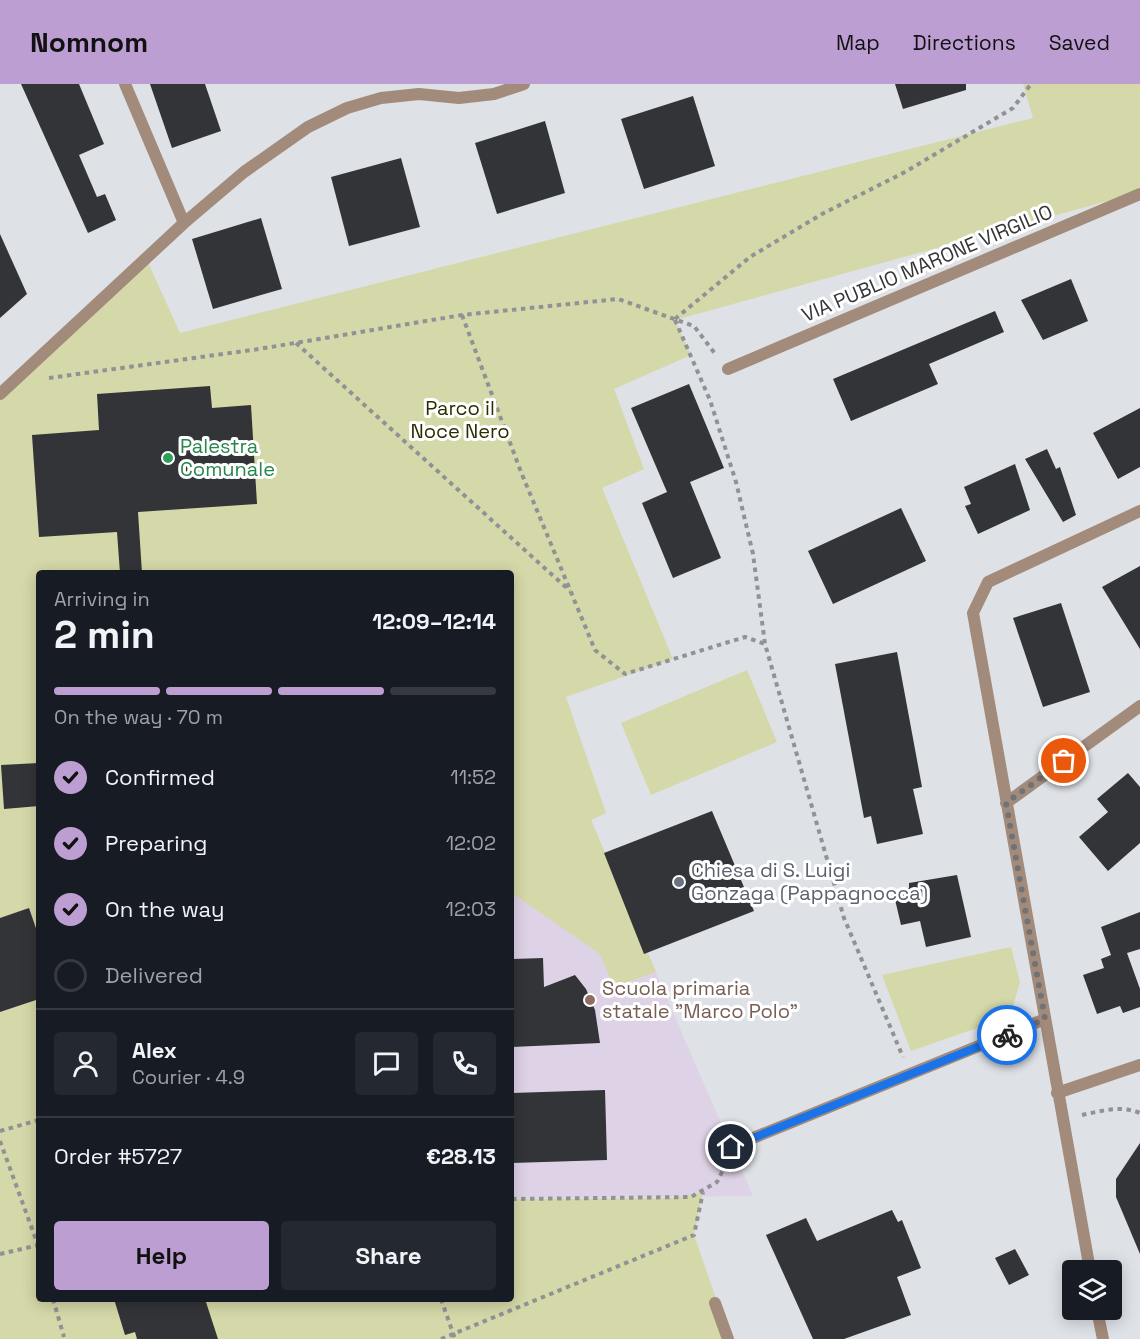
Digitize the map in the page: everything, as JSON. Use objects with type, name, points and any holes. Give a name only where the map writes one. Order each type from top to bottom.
[{"type":"street","points":[[125,84],[184,223]]},
{"type":"street","points":[[0,394],[184,223],[244,172],[308,127],[347,108],[419,89],[459,98],[494,94],[524,84]]},
{"type":"street","name":"VIA PUBLIO MARONE VIRGILIO","points":[[729,369],[1140,194]]},
{"type":"street","points":[[1088,1260],[974,613],[988,582],[1140,511]]},
{"type":"street","points":[[1006,803],[1140,706]]},
{"type":"street","points":[[731,1147],[1045,1019]]},
{"type":"street","points":[[1058,1093],[1140,1065]]},
{"type":"street","points":[[715,1303],[728,1339]]},
{"type":"street","points":[[1099,1320],[1102,1339]]},
{"type":"path","points":[[675,320],[750,257],[822,214],[905,172],[1013,108],[1031,84]]},
{"type":"path","points":[[10,385],[296,343],[462,315],[618,299],[694,326],[729,369]]},
{"type":"path","points":[[462,315],[521,471],[595,650],[625,675],[745,637],[765,644]]},
{"type":"path","points":[[675,320],[710,400],[736,482],[753,554],[765,644],[844,918],[910,1074]]},
{"type":"path","points":[[296,343],[573,594]]},
{"type":"path","points":[[1062,1120],[1106,1110],[1130,1109],[1140,1113]]},
{"type":"path","points":[[0,1131],[36,1121]]},
{"type":"path","points":[[0,1141],[36,1238]]},
{"type":"path","points":[[514,1199],[675,1198],[703,1192],[717,1182],[725,1168]]},
{"type":"path","points":[[441,1339],[454,1337],[694,1235],[703,1192]]},
{"type":"path","points":[[0,1254],[36,1247]]},
{"type":"path","points":[[54,1302],[64,1337]]},
{"type":"path","points":[[442,1302],[454,1337]]},
{"type":"shaded area","name":"Scuola primaria statale \"Marco Polo\"","points":[[561,749],[753,1196],[514,1198],[514,765]]},
{"type":"green space","name":"Parco il Noce Nero","points":[[1023,84],[1140,84],[1140,192],[675,320],[691,355],[614,389],[644,469],[602,488],[673,659],[566,697],[606,813],[591,820],[656,972],[614,987],[600,954],[514,894],[514,570],[36,570],[36,1302],[514,1302],[514,1199],[675,1198],[703,1192],[694,1235],[730,1339],[0,1339],[0,394],[146,258],[180,333],[1033,118]]},
{"type":"green space","points":[[747,670],[777,742],[651,795],[621,723]]},
{"type":"green space","points":[[1011,947],[1020,982],[1012,1009],[1000,1020],[911,1051],[882,975]]},
{"type":"building","points":[[21,84],[79,84],[104,144],[79,155],[97,197],[105,194],[116,220],[88,233]]},
{"type":"building","points":[[150,84],[205,84],[221,131],[172,148]]},
{"type":"building","points":[[895,84],[966,84],[966,90],[903,109]]},
{"type":"building","points":[[693,96],[715,166],[644,189],[621,119]]},
{"type":"building","points":[[545,121],[565,193],[497,214],[475,143]]},
{"type":"building","points":[[401,158],[420,227],[349,246],[331,177]]},
{"type":"building","points":[[261,218],[282,289],[213,309],[192,239]]},
{"type":"building","points":[[0,234],[27,294],[0,318]]},
{"type":"building","points":[[1071,279],[1088,321],[1043,340],[1021,300]]},
{"type":"building","points":[[995,311],[1004,332],[929,364],[938,384],[851,421],[833,379]]},
{"type":"building","points":[[689,384],[724,468],[690,482],[721,558],[673,578],[642,503],[667,492],[631,408]]},
{"type":"building","points":[[210,386],[212,408],[251,405],[257,504],[138,512],[142,570],[120,570],[117,532],[39,537],[32,435],[99,430],[97,394]]},
{"type":"building","points":[[1140,408],[1140,467],[1118,479],[1093,433]]},
{"type":"building","points":[[1047,449],[1056,469],[1060,467],[1076,515],[1063,522],[1025,459]]},
{"type":"building","points":[[1015,464],[1030,510],[978,534],[965,506],[971,504],[964,487]]},
{"type":"building","points":[[901,508],[926,561],[833,604],[808,551]]},
{"type":"building","points":[[1140,566],[1140,649],[1102,587]]},
{"type":"building","points":[[1061,603],[1090,692],[1043,707],[1013,618]]},
{"type":"building","points":[[897,652],[922,787],[913,789],[923,834],[877,844],[871,816],[864,818],[835,664]]},
{"type":"building","points":[[36,763],[36,806],[4,809],[1,765]]},
{"type":"building","points":[[1128,773],[1140,787],[1140,843],[1108,871],[1079,837],[1108,812],[1097,799]]},
{"type":"building","name":"Chiesa di S. Luigi Gonzaga (Pappagnocca)","points":[[712,811],[754,911],[644,954],[604,853]]},
{"type":"building","points":[[957,875],[971,937],[926,947],[920,921],[901,925],[893,891],[909,888],[909,883]]},
{"type":"building","points":[[29,908],[36,928],[36,1000],[0,1012],[0,918]]},
{"type":"building","points":[[1140,912],[1140,949],[1127,953],[1140,989],[1140,1007],[1123,1013],[1120,1006],[1097,1014],[1083,975],[1104,968],[1101,959],[1111,955],[1101,927]]},
{"type":"building","points":[[543,958],[544,987],[575,975],[586,989],[595,1010],[600,1043],[514,1047],[514,959]]},
{"type":"building","points":[[605,1090],[607,1160],[514,1163],[514,1093]]},
{"type":"building","points":[[1140,1143],[1140,1254],[1116,1197],[1116,1179]]},
{"type":"building","points":[[892,1210],[898,1222],[902,1220],[921,1268],[897,1277],[911,1315],[844,1339],[813,1339],[766,1235],[806,1218],[817,1241]]},
{"type":"building","points":[[1015,1249],[1029,1275],[1009,1285],[995,1258]]},
{"type":"building","points":[[115,1302],[206,1302],[218,1339],[137,1339],[135,1332],[125,1335]]},
{"type":"way so far","points":[[1007,1035],[1045,1019],[1006,803],[1064,761]]},
{"type":"place","name":"Palestra Comunale","points":[[168,458]]},
{"type":"place","name":"Chiesa di S. Luigi Gonzaga (Pappagnocca)","points":[[679,882]]},
{"type":"place","name":"Scuola primaria statale \"Marco Polo\"","points":[[590,1000]]},
{"type":"route","points":[[731,1147],[1007,1035]]}]
